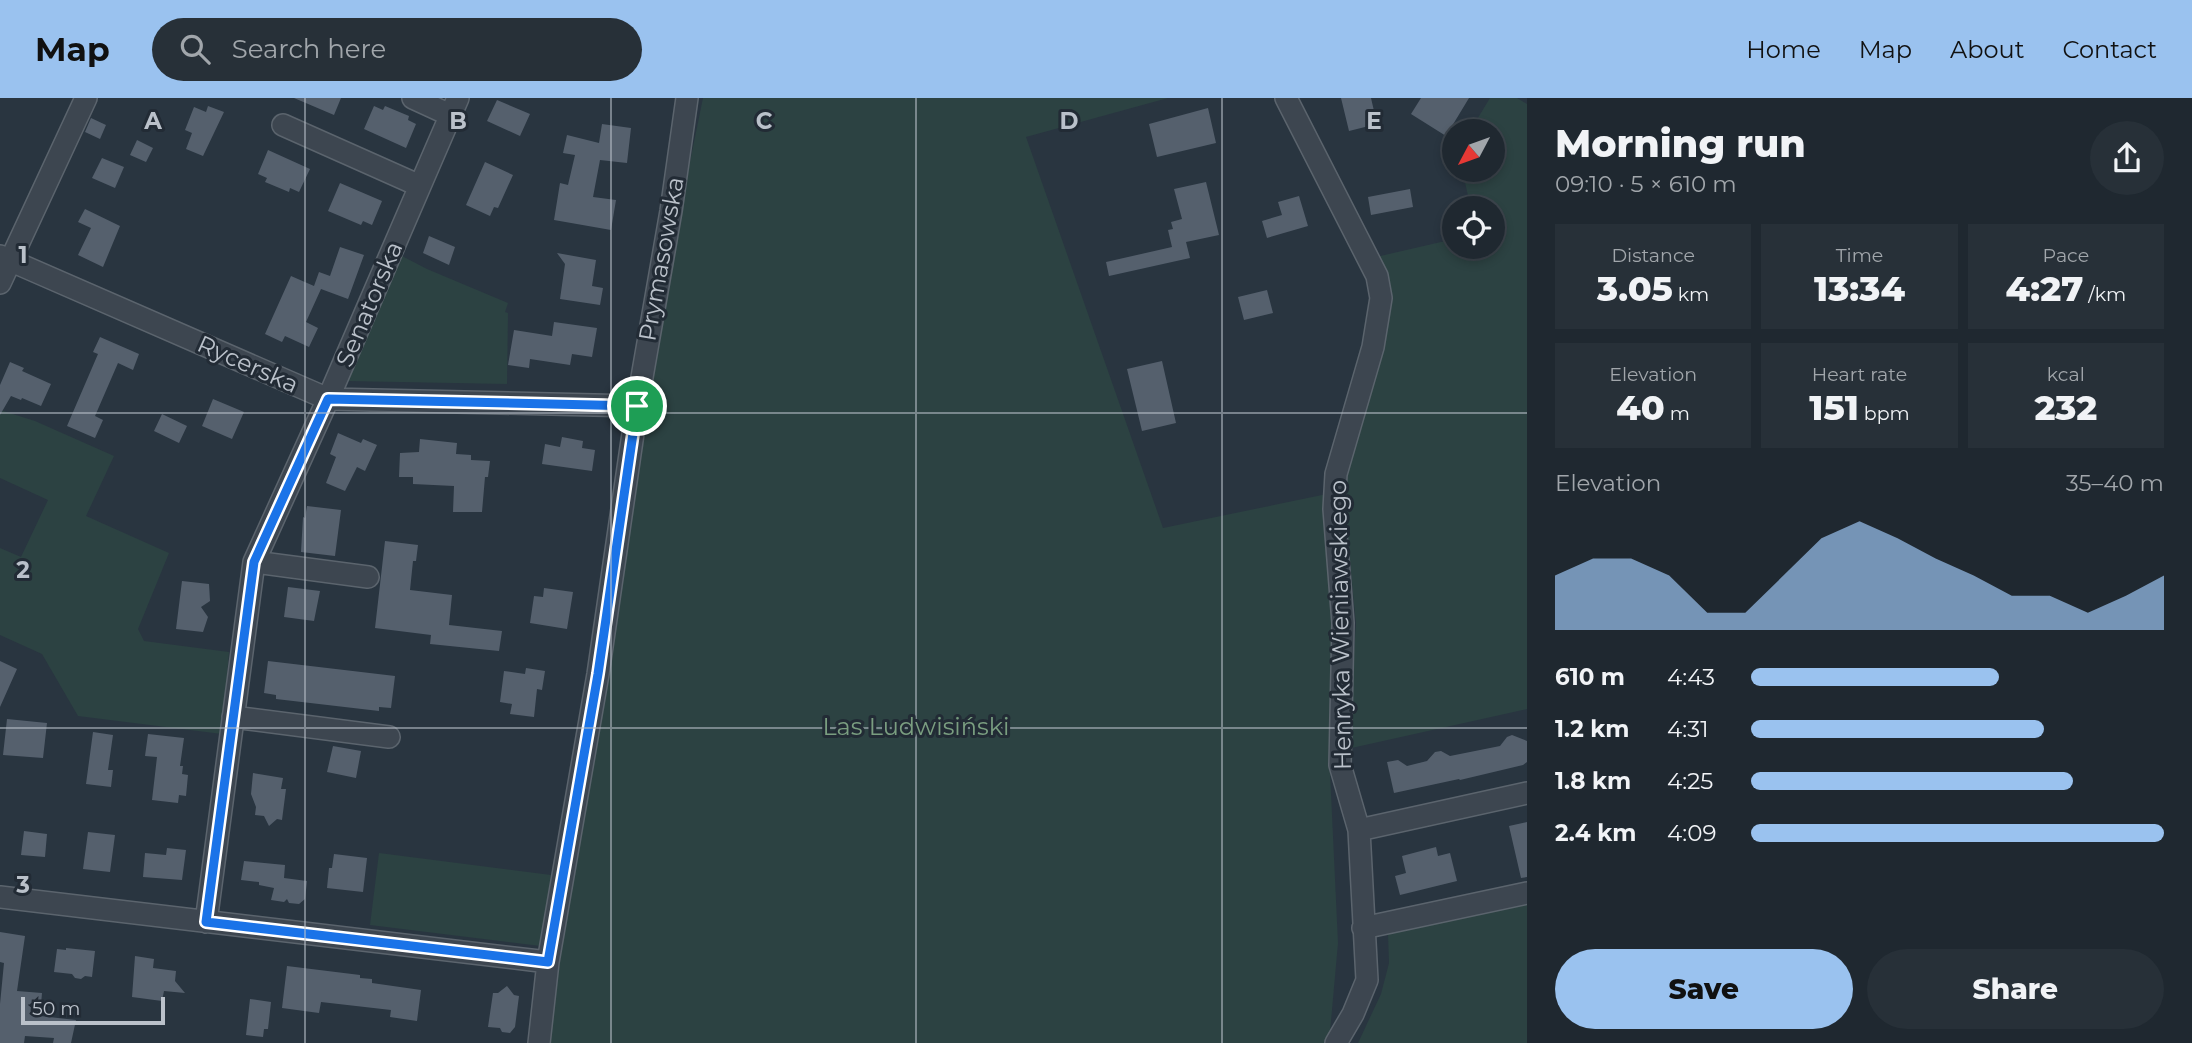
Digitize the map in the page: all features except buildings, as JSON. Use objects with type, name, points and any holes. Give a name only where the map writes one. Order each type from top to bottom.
[{"type":"street","points":[[413,98],[454,106]]},
{"type":"street","name":"Prymasowska","points":[[538,1043],[548,962],[598,674],[637,406],[671,211],[687,98]]},
{"type":"street","name":"Henryka Wieniawskiego","points":[[1286,98],[1377,276],[1381,298],[1373,346],[1336,474],[1334,509],[1343,623],[1339,765],[1359,830],[1367,980],[1353,1014],[1336,1043]]},
{"type":"street","points":[[0,283],[5,258],[17,250],[78,101]]},
{"type":"street","name":"Senatorska","points":[[206,922],[254,562],[328,399],[454,106]]},
{"type":"street","points":[[283,125],[420,186]]},
{"type":"street","name":"Rycerska","points":[[5,258],[328,399],[637,406]]},
{"type":"street","points":[[254,562],[368,577]]},
{"type":"street","points":[[233,717],[389,737]]},
{"type":"street","points":[[1359,830],[1527,793]]},
{"type":"street","points":[[1363,928],[1527,893]]},
{"type":"street","points":[[0,897],[548,962]]},
{"type":"green space","name":"Las Ludwisiński","points":[[703,98],[1168,98],[1026,137],[1163,528],[1327,494],[1338,628],[1329,751],[1338,943],[1329,1043],[544,1043],[673,245]]},
{"type":"green space","points":[[1490,98],[1517,98],[1527,104],[1527,709],[1347,749],[1356,624],[1343,488],[1380,348],[1376,257],[1442,242],[1442,259],[1505,259],[1505,196],[1468,196],[1465,182],[1505,182],[1505,119],[1477,119]]},
{"type":"green space","points":[[402,256],[508,303],[505,312],[508,313],[507,384],[345,381]]},
{"type":"green space","points":[[0,410],[35,421],[114,456],[86,516],[169,553],[138,629],[144,641],[229,652],[222,734],[78,716],[42,654],[0,635],[0,548],[21,557],[48,500],[0,478]]},
{"type":"green space","points":[[379,853],[551,875],[541,946],[370,925]]},
{"type":"green space","points":[[1527,904],[1527,1043],[1358,1043],[1381,994],[1389,963],[1388,934]]},
{"type":"route","points":[[328,399],[637,406],[598,674],[548,962],[206,922],[254,562],[328,399]]}]
